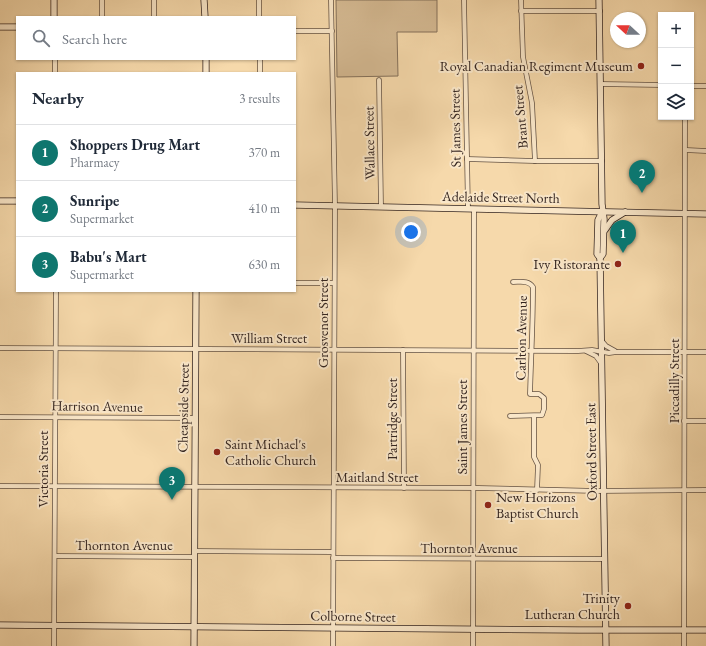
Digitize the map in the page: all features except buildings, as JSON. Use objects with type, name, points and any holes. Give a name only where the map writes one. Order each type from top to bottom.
[{"type":"main road","points":[[54,0],[54,16]]},
{"type":"main road","points":[[204,0],[205,16]]},
{"type":"main road","name":"Oxford Street East","points":[[599,0],[602,212],[604,219],[603,254],[600,258]]},
{"type":"main road","points":[[0,26],[16,27]]},
{"type":"main road","points":[[206,60],[206,72]]},
{"type":"main road","points":[[0,201],[16,201]]},
{"type":"main road","name":"Adelaide Street North","points":[[296,205],[706,214]]},
{"type":"main road","name":"Oxford Street East","points":[[602,212],[598,220],[597,254],[600,258],[606,646]]},
{"type":"main road","points":[[604,234],[611,221],[625,212]]},
{"type":"main road","name":"Cheapside Street","points":[[194,646],[194,418],[196,292]]},
{"type":"main road","name":"Colborne Street","points":[[0,625],[706,630]]},
{"type":"street","points":[[102,0],[102,16]]},
{"type":"street","points":[[154,0],[154,16]]},
{"type":"street","points":[[259,0],[259,16]]},
{"type":"street","name":"Grosvenor Street","points":[[331,0],[335,206],[333,646]]},
{"type":"street","name":"St James Street","points":[[464,0],[468,209]]},
{"type":"street","name":"Brant Street","points":[[521,0],[523,57],[532,103],[535,161]]},
{"type":"street","points":[[521,11],[600,11]]},
{"type":"street","points":[[296,31],[332,31]]},
{"type":"street","points":[[54,60],[55,72]]},
{"type":"street","points":[[260,60],[260,72]]},
{"type":"street","name":"Wallace Street","points":[[379,80],[381,207]]},
{"type":"street","points":[[601,84],[658,86]]},
{"type":"street","points":[[694,86],[706,86]]},
{"type":"street","name":"Piccadilly Street","points":[[684,646],[685,120]]},
{"type":"street","points":[[686,150],[706,151]]},
{"type":"street","points":[[467,159],[602,161]]},
{"type":"street","name":"Saint James Street","points":[[473,646],[474,209]]},
{"type":"street","name":"Carlton Avenue","points":[[513,282],[526,282],[533,287],[530,394],[540,394],[544,398],[544,409],[542,415],[534,416]]},
{"type":"street","points":[[296,283],[334,283]]},
{"type":"street","name":"Victoria Street","points":[[54,646],[56,292]]},
{"type":"street","points":[[601,340],[606,346],[616,352]]},
{"type":"street","name":"William Street","points":[[0,348],[532,351],[592,350],[609,353],[706,352]]},
{"type":"street","name":"Partridge Street","points":[[403,350],[404,488]]},
{"type":"street","points":[[586,351],[596,356],[601,363]]},
{"type":"street","points":[[510,416],[534,416],[534,457],[538,465],[537,490]]},
{"type":"street","name":"Harrison Avenue","points":[[0,417],[194,418]]},
{"type":"street","points":[[684,421],[706,421]]},
{"type":"street","name":"Maitland Street","points":[[0,486],[473,488],[604,491],[706,490]]},
{"type":"street","name":"Thornton Avenue","points":[[55,556],[333,552]]},
{"type":"street","name":"Thornton Avenue","points":[[333,558],[605,559]]},
{"type":"shaded area","points":[[336,0],[437,0],[437,32],[397,32],[398,76],[337,77]]},
{"type":"place","name":"Royal Canadian Regiment Museum","points":[[641,66]]},
{"type":"place","name":"Sunripe","points":[[642,193]]},
{"type":"place","name":"Shoppers Drug Mart","points":[[623,253]]},
{"type":"place","name":"Ivy Ristorante","points":[[618,264]]},
{"type":"place","name":"Saint Michael's Catholic Church","points":[[217,452]]},
{"type":"place","name":"Babu's Mart","points":[[172,500]]},
{"type":"place","name":"New Horizons Baptist Church","points":[[488,505]]},
{"type":"place","name":"Trinity Lutheran Church","points":[[628,606]]}]
